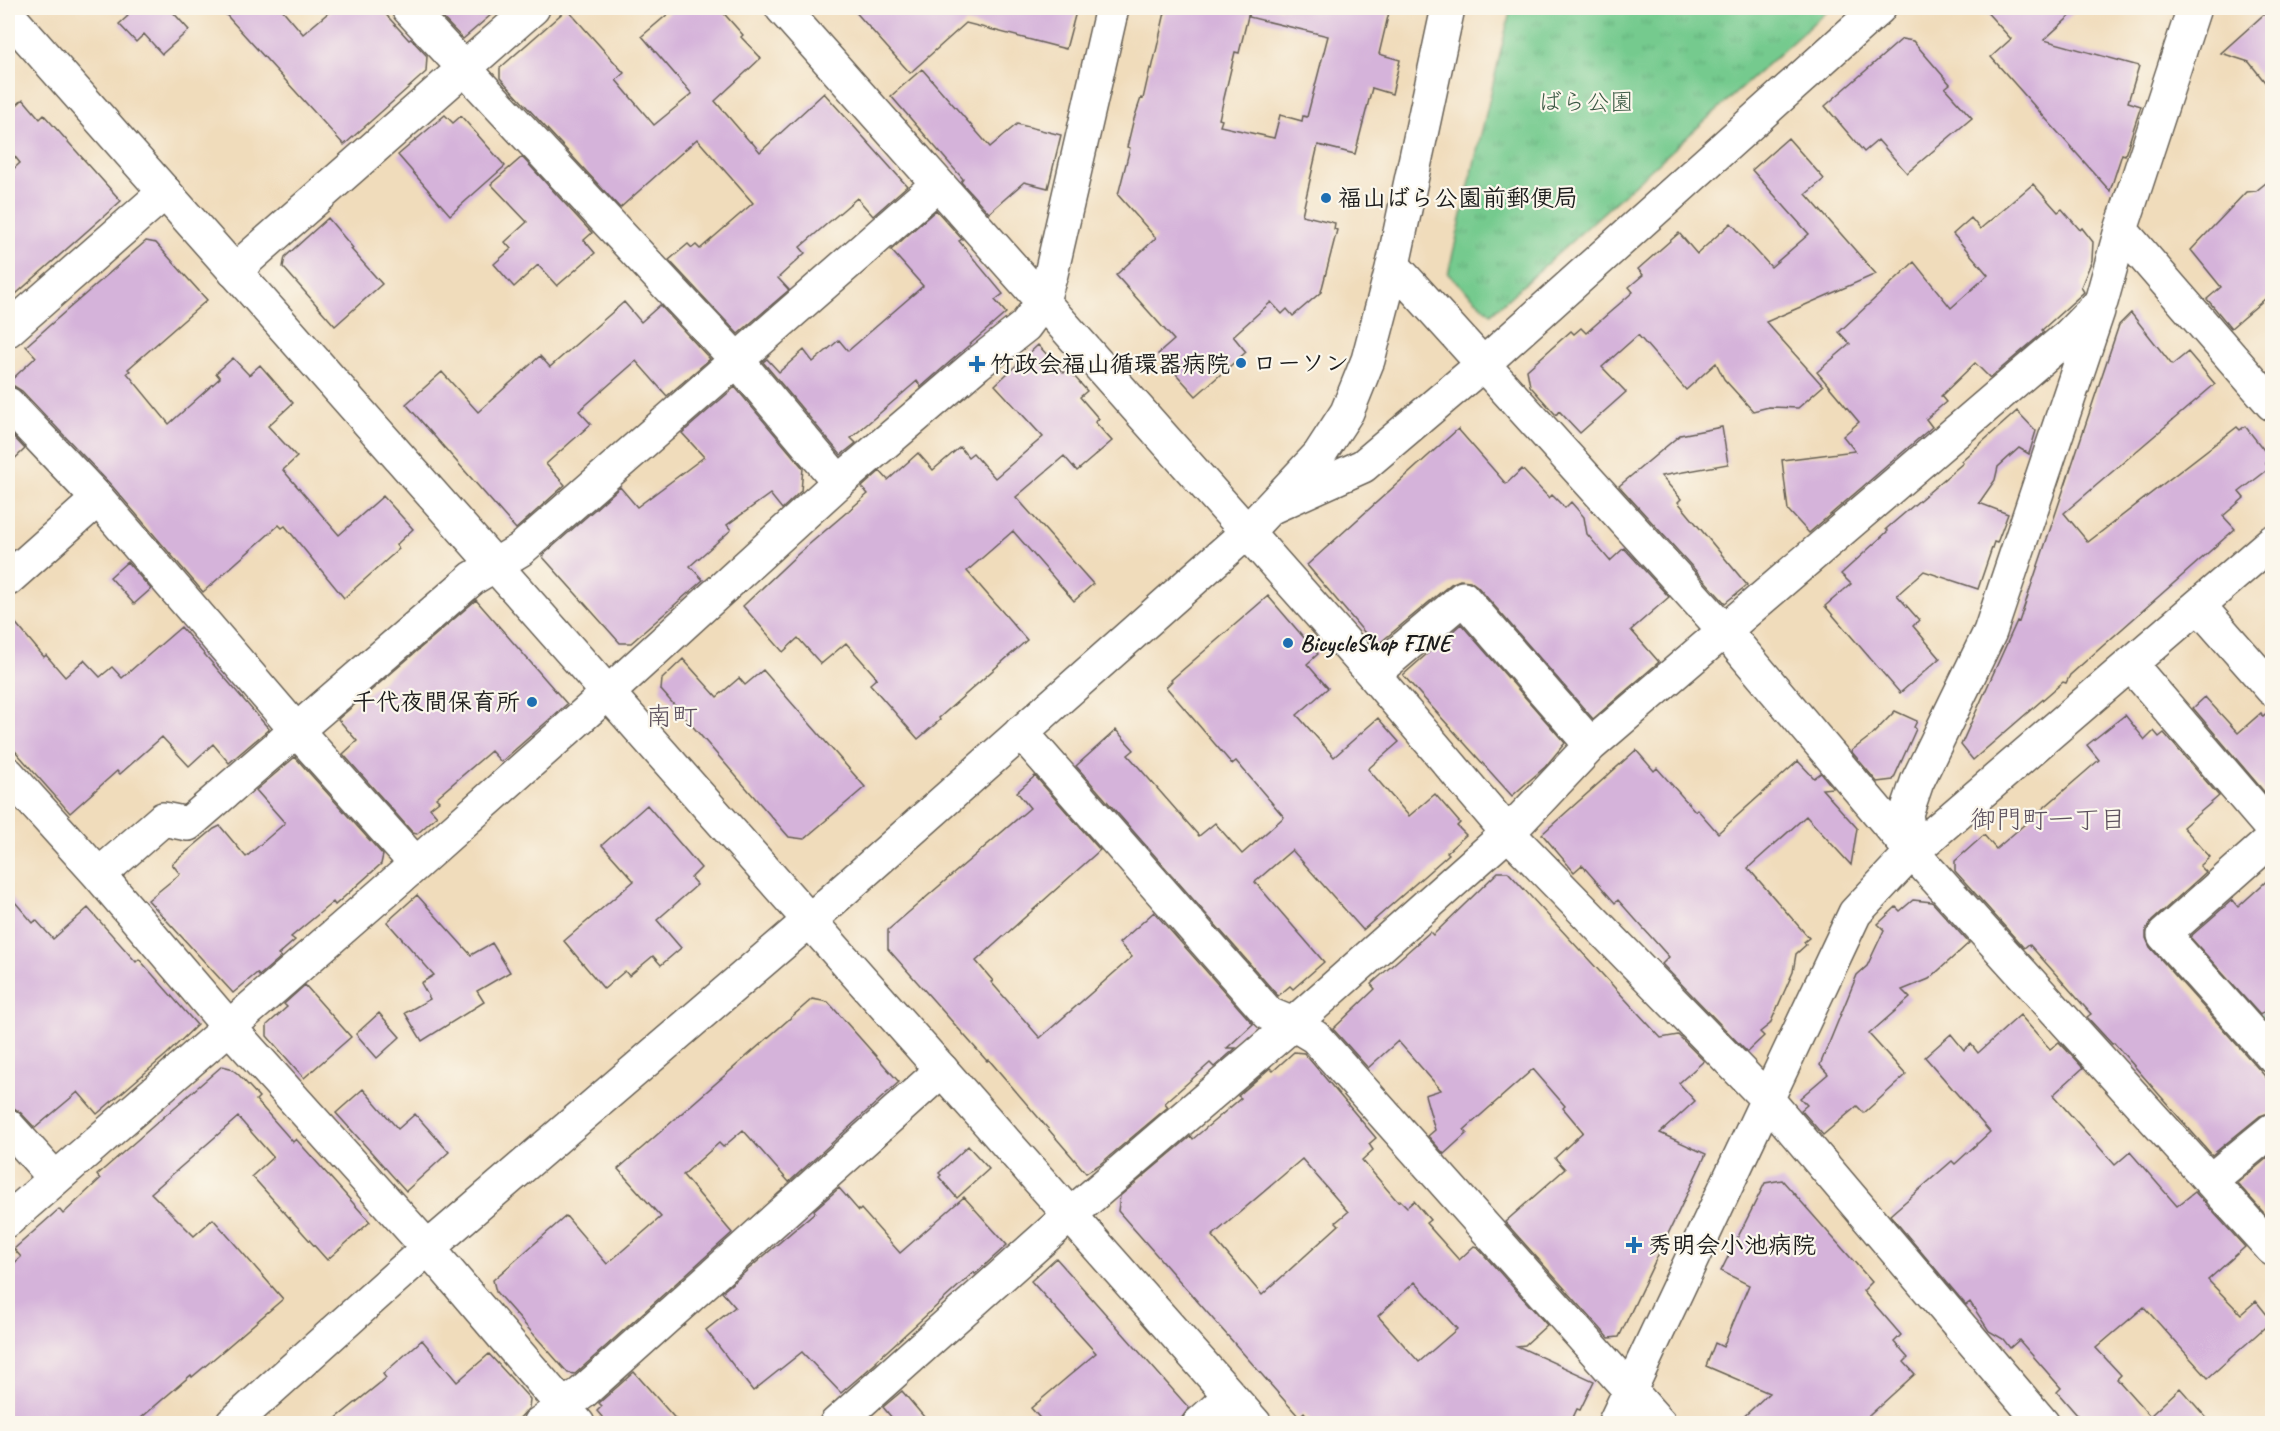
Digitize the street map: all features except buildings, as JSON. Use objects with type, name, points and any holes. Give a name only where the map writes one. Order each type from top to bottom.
[{"type":"street","points":[[408,8],[736,359],[839,482]]},
{"type":"street","points":[[234,271],[533,8]]},
{"type":"street","points":[[782,8],[1373,674],[1508,833],[1767,1099],[2043,1424]]},
{"type":"street","points":[[8,1220],[609,693],[839,482],[1025,326],[1042,303],[1051,274],[1112,8]]},
{"type":"street","points":[[232,1424],[428,1248],[810,920],[1246,533],[1319,454],[1347,412],[1368,360],[1393,264],[1448,8]]},
{"type":"street","points":[[1272,507],[1363,466],[1482,365],[1879,8]]},
{"type":"street","points":[[1912,852],[1906,814],[1917,782],[1989,632],[2101,302],[2121,230],[2194,8]]},
{"type":"street","points":[[8,15],[1255,1424]]},
{"type":"street","points":[[99,875],[163,819],[188,824],[473,579],[520,550],[938,184]]},
{"type":"street","points":[[8,330],[165,192]]},
{"type":"street","points":[[2121,230],[2272,404]]},
{"type":"street","points":[[1393,264],[1724,630],[1912,852],[2272,1249]]},
{"type":"street","points":[[838,1423],[1071,1214],[1293,1024],[1508,833],[1591,744],[2069,335],[2101,302]]},
{"type":"street","points":[[8,404],[98,499],[297,731],[416,864]]},
{"type":"street","points":[[8,579],[98,499]]},
{"type":"street","points":[[1614,1424],[1855,913],[1912,852],[2272,542]]},
{"type":"street","points":[[1373,674],[1463,598],[1591,744]]},
{"type":"street","points":[[2199,606],[2272,689]]},
{"type":"street","points":[[2131,665],[2272,829]]},
{"type":"street","points":[[1021,732],[1269,1014],[1315,1037],[1660,1424]]},
{"type":"street","points":[[8,774],[99,875],[228,1026],[428,1248],[560,1418],[582,1393],[942,1070]]},
{"type":"street","points":[[2272,839],[2164,934],[2272,1056]]},
{"type":"street","points":[[8,1126],[54,1178]]},
{"type":"street","points":[[2211,1180],[2272,1130]]},
{"type":"street","points":[[1199,1424],[1230,1396]]},
{"type":"green space","name":"ばら公園","points":[[1511,8],[1830,8],[1491,314],[1448,274]]},
{"type":"green space","points":[[2272,986],[2272,1042],[2241,1005]]},
{"type":"place","name":"福山ばら公園前郵便局","points":[[1326,198]]},
{"type":"place","name":"ローソン","points":[[1241,363]]},
{"type":"place","name":"竹政会福山循環器病院","points":[[977,364]]},
{"type":"place","name":"BicycleShop FINE","points":[[1288,643]]},
{"type":"place","name":"千代夜間保育所","points":[[532,702]]},
{"type":"place","name":"秀明会小池病院","points":[[1634,1245]]},
{"type":"district","name":"南町","points":[[672,716]]},
{"type":"district","name":"御門町一丁目","points":[[2048,819]]}]
